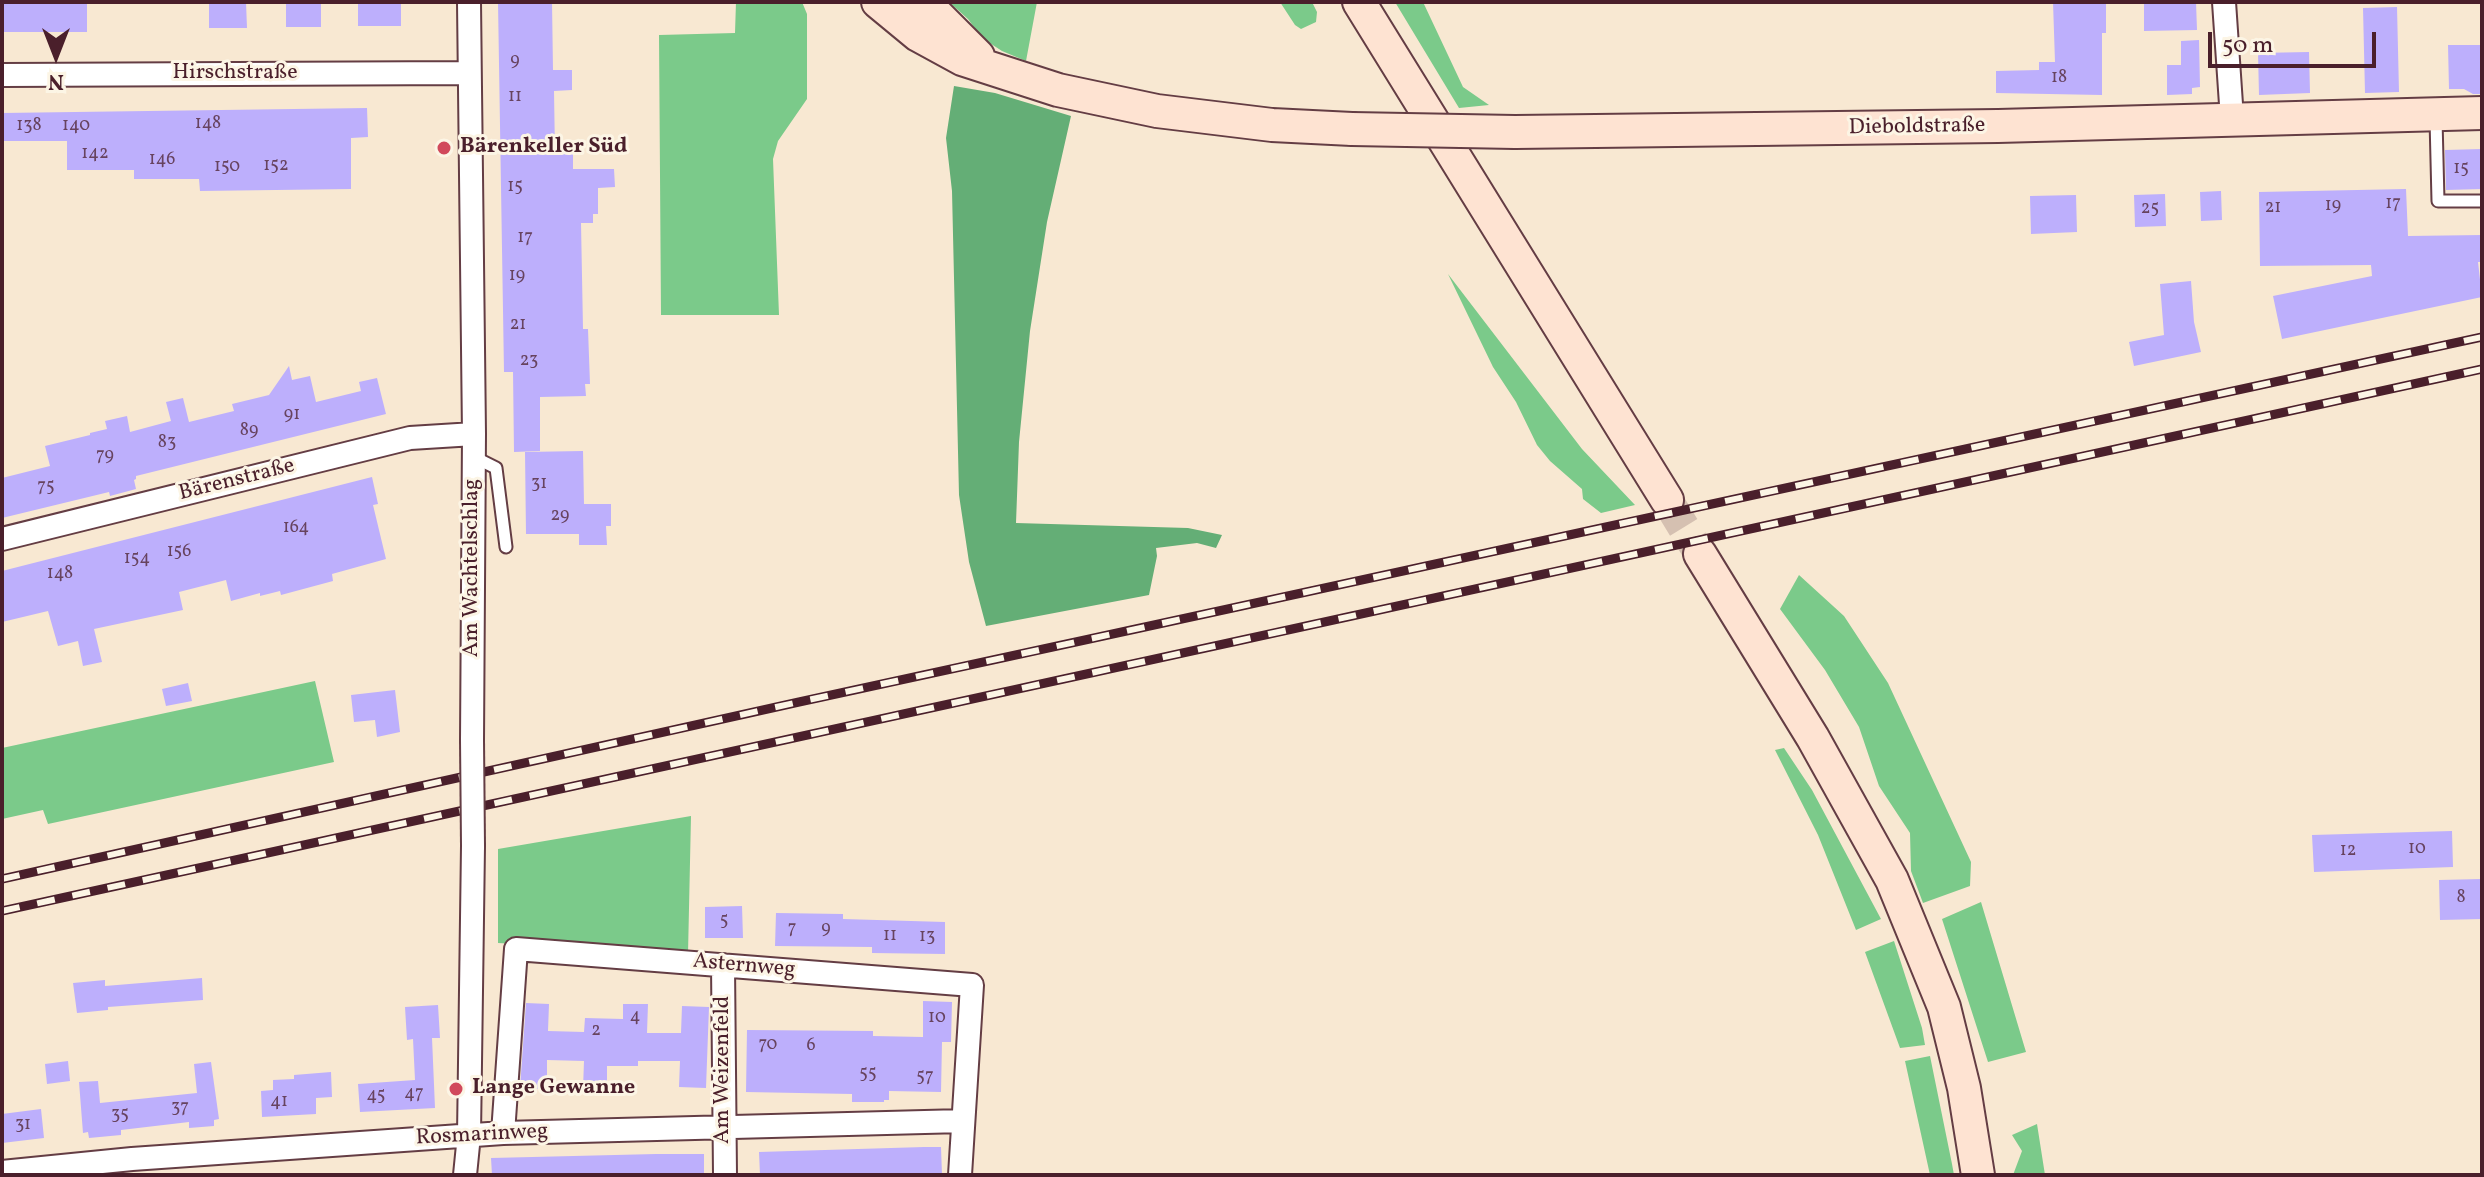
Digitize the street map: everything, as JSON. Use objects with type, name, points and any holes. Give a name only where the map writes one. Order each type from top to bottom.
[{"type":"street","name":"Am Wachtelschlag","points":[[465,1175],[469,1135],[473,846],[474,434],[469,2]]},
{"type":"street","name":"Dieboldstraße","points":[[878,2],[918,35],[962,59],[1006,74],[1070,93],[1157,111],[1272,125],[1515,132],[1998,126],[2482,113]]},
{"type":"street","points":[[914,2],[933,11],[1006,74]]},
{"type":"street","points":[[1359,2],[1667,500]]},
{"type":"street","points":[[2224,2],[2232,119]]},
{"type":"street","name":"Hirschstraße","points":[[2,75],[468,73]]},
{"type":"street","name":"Bärenstraße","points":[[2,539],[410,438],[474,434]]},
{"type":"street","points":[[1700,554],[1813,738],[1892,880],[1944,1007],[1964,1088],[1978,1175]]},
{"type":"street","name":"Asternweg","points":[[503,1133],[516,949],[972,985],[963,1121]]},
{"type":"street","name":"Am Weizenfeld","points":[[723,965],[725,1175]]},
{"type":"street","points":[[960,1175],[963,1121]]},
{"type":"street","name":"Rosmarinweg","points":[[2,1172],[147,1158],[503,1133],[963,1121]]},
{"type":"lane","points":[[2436,114],[2438,201],[2482,201]]},
{"type":"lane","points":[[473,457],[496,468],[506,547]]},
{"type":"green space","points":[[736,2],[802,2],[807,14],[807,99],[778,141],[773,159],[779,315],[661,315],[659,35],[735,33]]},
{"type":"green space","points":[[949,2],[1037,2],[1026,61],[982,38],[968,19]]},
{"type":"green space","points":[[1280,2],[1312,2],[1317,12],[1316,22],[1301,29]]},
{"type":"green space","points":[[1395,2],[1423,2],[1463,87],[1489,105],[1459,108]]},
{"type":"green space","points":[[954,86],[995,93],[1071,116],[1047,222],[1030,331],[1019,442],[1016,523],[1188,528],[1222,535],[1216,548],[1197,543],[1156,548],[1149,595],[986,626],[969,562],[959,495],[952,191],[946,138]]},
{"type":"green space","points":[[1448,274],[1582,449],[1635,505],[1601,513],[1583,499],[1582,489],[1537,445],[1516,402],[1493,367]]},
{"type":"green space","points":[[1799,575],[1844,616],[1888,683],[1971,862],[1970,886],[1923,903],[1911,871],[1910,833],[1879,786],[1859,727],[1825,670],[1780,609]]},
{"type":"green space","points":[[315,681],[334,762],[48,824],[43,810],[2,819],[2,748]]},
{"type":"green space","points":[[1784,748],[1812,790],[1881,919],[1856,930],[1818,835],[1775,750]]},
{"type":"green space","points":[[691,816],[688,954],[498,943],[498,849]]},
{"type":"green space","points":[[1981,902],[2026,1052],[1988,1062],[1942,919]]},
{"type":"green space","points":[[1894,941],[1925,1045],[1900,1048],[1865,952]]},
{"type":"green space","points":[[1930,1056],[1954,1175],[1930,1175],[1905,1061]]},
{"type":"green space","points":[[2037,1124],[2045,1175],[2013,1175],[2022,1151],[2012,1135]]},
{"type":"building","points":[[2,2],[87,2],[87,32],[2,32]]},
{"type":"building","points":[[209,2],[246,2],[247,28],[209,28]]},
{"type":"building","points":[[286,2],[321,2],[321,27],[286,27]]},
{"type":"building","points":[[358,2],[401,2],[401,26],[358,26]]},
{"type":"building","points":[[498,2],[552,2],[553,70],[572,70],[572,90],[554,91],[555,154],[573,154],[573,169],[614,169],[615,187],[598,188],[598,214],[593,214],[593,223],[581,223],[583,329],[588,329],[590,384],[585,384],[586,396],[540,397],[540,451],[514,452],[513,372],[504,372]]},
{"type":"building","points":[[2053,2],[2106,2],[2106,33],[2102,33],[2102,95],[1996,93],[1996,71],[2039,70],[2039,62],[2055,62]]},
{"type":"building","points":[[2144,2],[2196,2],[2197,30],[2144,31]]},
{"type":"building","points":[[2397,7],[2399,92],[2365,93],[2363,8]]},
{"type":"building","points":[[2199,40],[2200,87],[2192,88],[2192,94],[2167,95],[2167,65],[2181,65],[2181,41]]},
{"type":"building","points":[[2448,45],[2482,45],[2482,94],[2449,89]]},
{"type":"building","points":[[2309,52],[2310,93],[2259,95],[2258,53]]},
{"type":"building","points":[[367,108],[368,137],[351,138],[351,189],[200,191],[199,179],[134,179],[134,170],[67,170],[67,141],[2,141],[2,113]]},
{"type":"building","points":[[2482,149],[2482,189],[2446,190],[2445,150]]},
{"type":"building","points":[[2406,189],[2408,236],[2482,235],[2482,262],[2478,262],[2482,297],[2282,339],[2273,296],[2372,276],[2371,265],[2260,266],[2259,192]]},
{"type":"building","points":[[2221,191],[2222,220],[2201,221],[2200,192]]},
{"type":"building","points":[[2165,194],[2166,226],[2135,227],[2134,195]]},
{"type":"building","points":[[2076,195],[2077,232],[2031,234],[2030,196]]},
{"type":"building","points":[[2191,281],[2194,322],[2201,352],[2134,366],[2129,342],[2164,335],[2160,284]]},
{"type":"building","points":[[289,366],[292,380],[310,376],[316,402],[361,391],[359,382],[377,378],[386,414],[136,476],[136,489],[110,496],[109,492],[2,518],[2,478],[50,466],[45,446],[107,429],[105,421],[127,416],[130,432],[171,421],[166,402],[183,398],[189,422],[234,411],[232,404],[269,395]]},
{"type":"building","points":[[583,451],[584,504],[611,504],[611,526],[606,526],[607,545],[579,545],[579,534],[526,534],[525,452]]},
{"type":"building","points":[[372,477],[378,504],[373,505],[386,559],[332,574],[333,581],[281,595],[280,591],[260,596],[260,593],[231,601],[226,580],[179,592],[183,610],[94,629],[102,662],[83,666],[78,641],[58,646],[48,611],[2,622],[2,571]]},
{"type":"building","points":[[188,683],[192,701],[166,706],[162,689]]},
{"type":"building","points":[[395,690],[400,732],[377,737],[375,720],[354,722],[351,695]]},
{"type":"building","points":[[2452,831],[2453,867],[2314,872],[2312,835]]},
{"type":"building","points":[[2482,879],[2482,919],[2440,920],[2439,880]]},
{"type":"building","points":[[742,906],[743,938],[705,938],[705,907]]},
{"type":"building","points":[[776,913],[843,914],[843,919],[945,922],[945,954],[872,953],[872,947],[775,946]]},
{"type":"building","points":[[202,978],[203,1000],[108,1007],[108,1010],[77,1013],[73,983],[105,980],[105,986]]},
{"type":"building","points":[[923,1001],[952,1002],[951,1042],[942,1042],[941,1092],[889,1091],[889,1100],[884,1102],[852,1102],[852,1094],[746,1092],[747,1030],[873,1031],[873,1036],[923,1037]]},
{"type":"building","points":[[526,1003],[549,1004],[548,1031],[584,1032],[585,1018],[623,1019],[623,1004],[648,1004],[647,1033],[681,1033],[682,1006],[709,1007],[706,1088],[679,1087],[680,1061],[638,1061],[638,1066],[607,1066],[607,1090],[583,1089],[584,1061],[547,1060],[547,1089],[520,1088]]},
{"type":"building","points":[[438,1005],[440,1038],[432,1038],[435,1108],[360,1112],[358,1084],[415,1080],[413,1039],[407,1040],[405,1007]]},
{"type":"building","points":[[68,1061],[70,1081],[47,1084],[45,1064]]},
{"type":"building","points":[[211,1062],[219,1119],[214,1120],[214,1126],[189,1128],[189,1122],[121,1130],[121,1135],[89,1138],[88,1132],[83,1133],[79,1082],[98,1081],[100,1103],[197,1093],[194,1064]]},
{"type":"building","points":[[331,1072],[332,1097],[316,1098],[316,1114],[262,1117],[261,1091],[273,1090],[273,1080]]},
{"type":"building","points":[[41,1109],[44,1138],[2,1143],[2,1114]]},
{"type":"building","points":[[941,1147],[942,1175],[760,1175],[759,1152]]},
{"type":"building","points":[[704,1154],[704,1175],[492,1175],[491,1158]]},
{"type":"tunnel","points":[[1667,500],[1700,554]]},
{"type":"railway","points":[[2,879],[799,702],[2482,337]]},
{"type":"railway","points":[[2,911],[2482,369]]},
{"type":"place","name":"Bärenkeller Süd","points":[[444,148]]},
{"type":"place","name":"Lange Gewanne","points":[[456,1089]]}]
